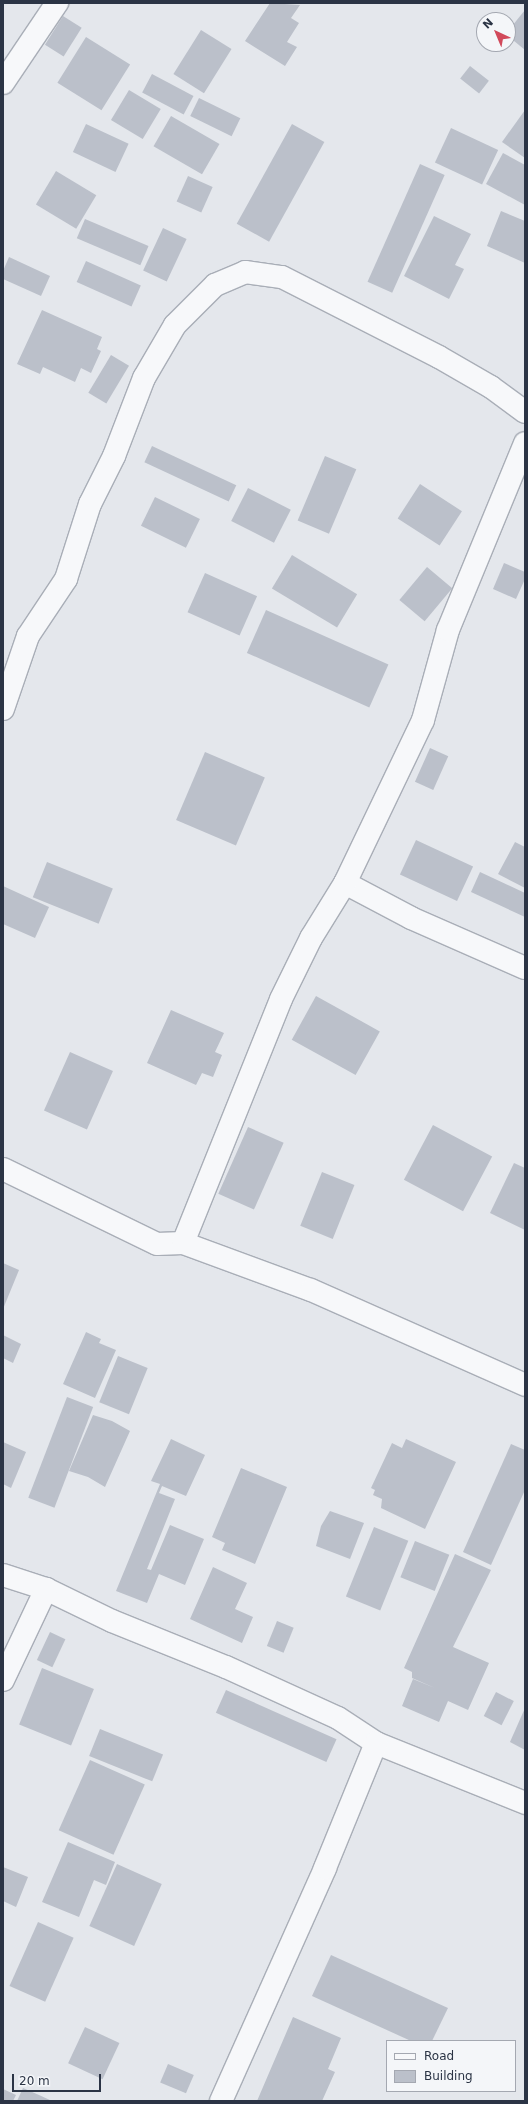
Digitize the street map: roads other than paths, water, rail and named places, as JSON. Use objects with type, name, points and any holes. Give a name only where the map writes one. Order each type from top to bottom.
[{"type":"street","points":[[3,83],[57,3]]},
{"type":"street","points":[[3,709],[28,636],[66,579],[90,504],[114,456],[144,378],[175,324],[215,285],[246,272],[282,277],[439,357],[525,412]]},
{"type":"street","points":[[183,1243],[281,999],[311,938],[344,883],[423,720],[448,630],[525,444]]},
{"type":"street","points":[[344,883],[412,918],[525,968]]},
{"type":"street","points":[[3,1169],[157,1244],[183,1243],[311,1290],[525,1385]]},
{"type":"street","points":[[3,1575],[46,1589],[112,1621],[226,1668],[338,1718],[376,1743],[525,1803]]},
{"type":"street","points":[[3,1680],[46,1589]]},
{"type":"street","points":[[222,2101],[325,1868],[376,1743]]}]
